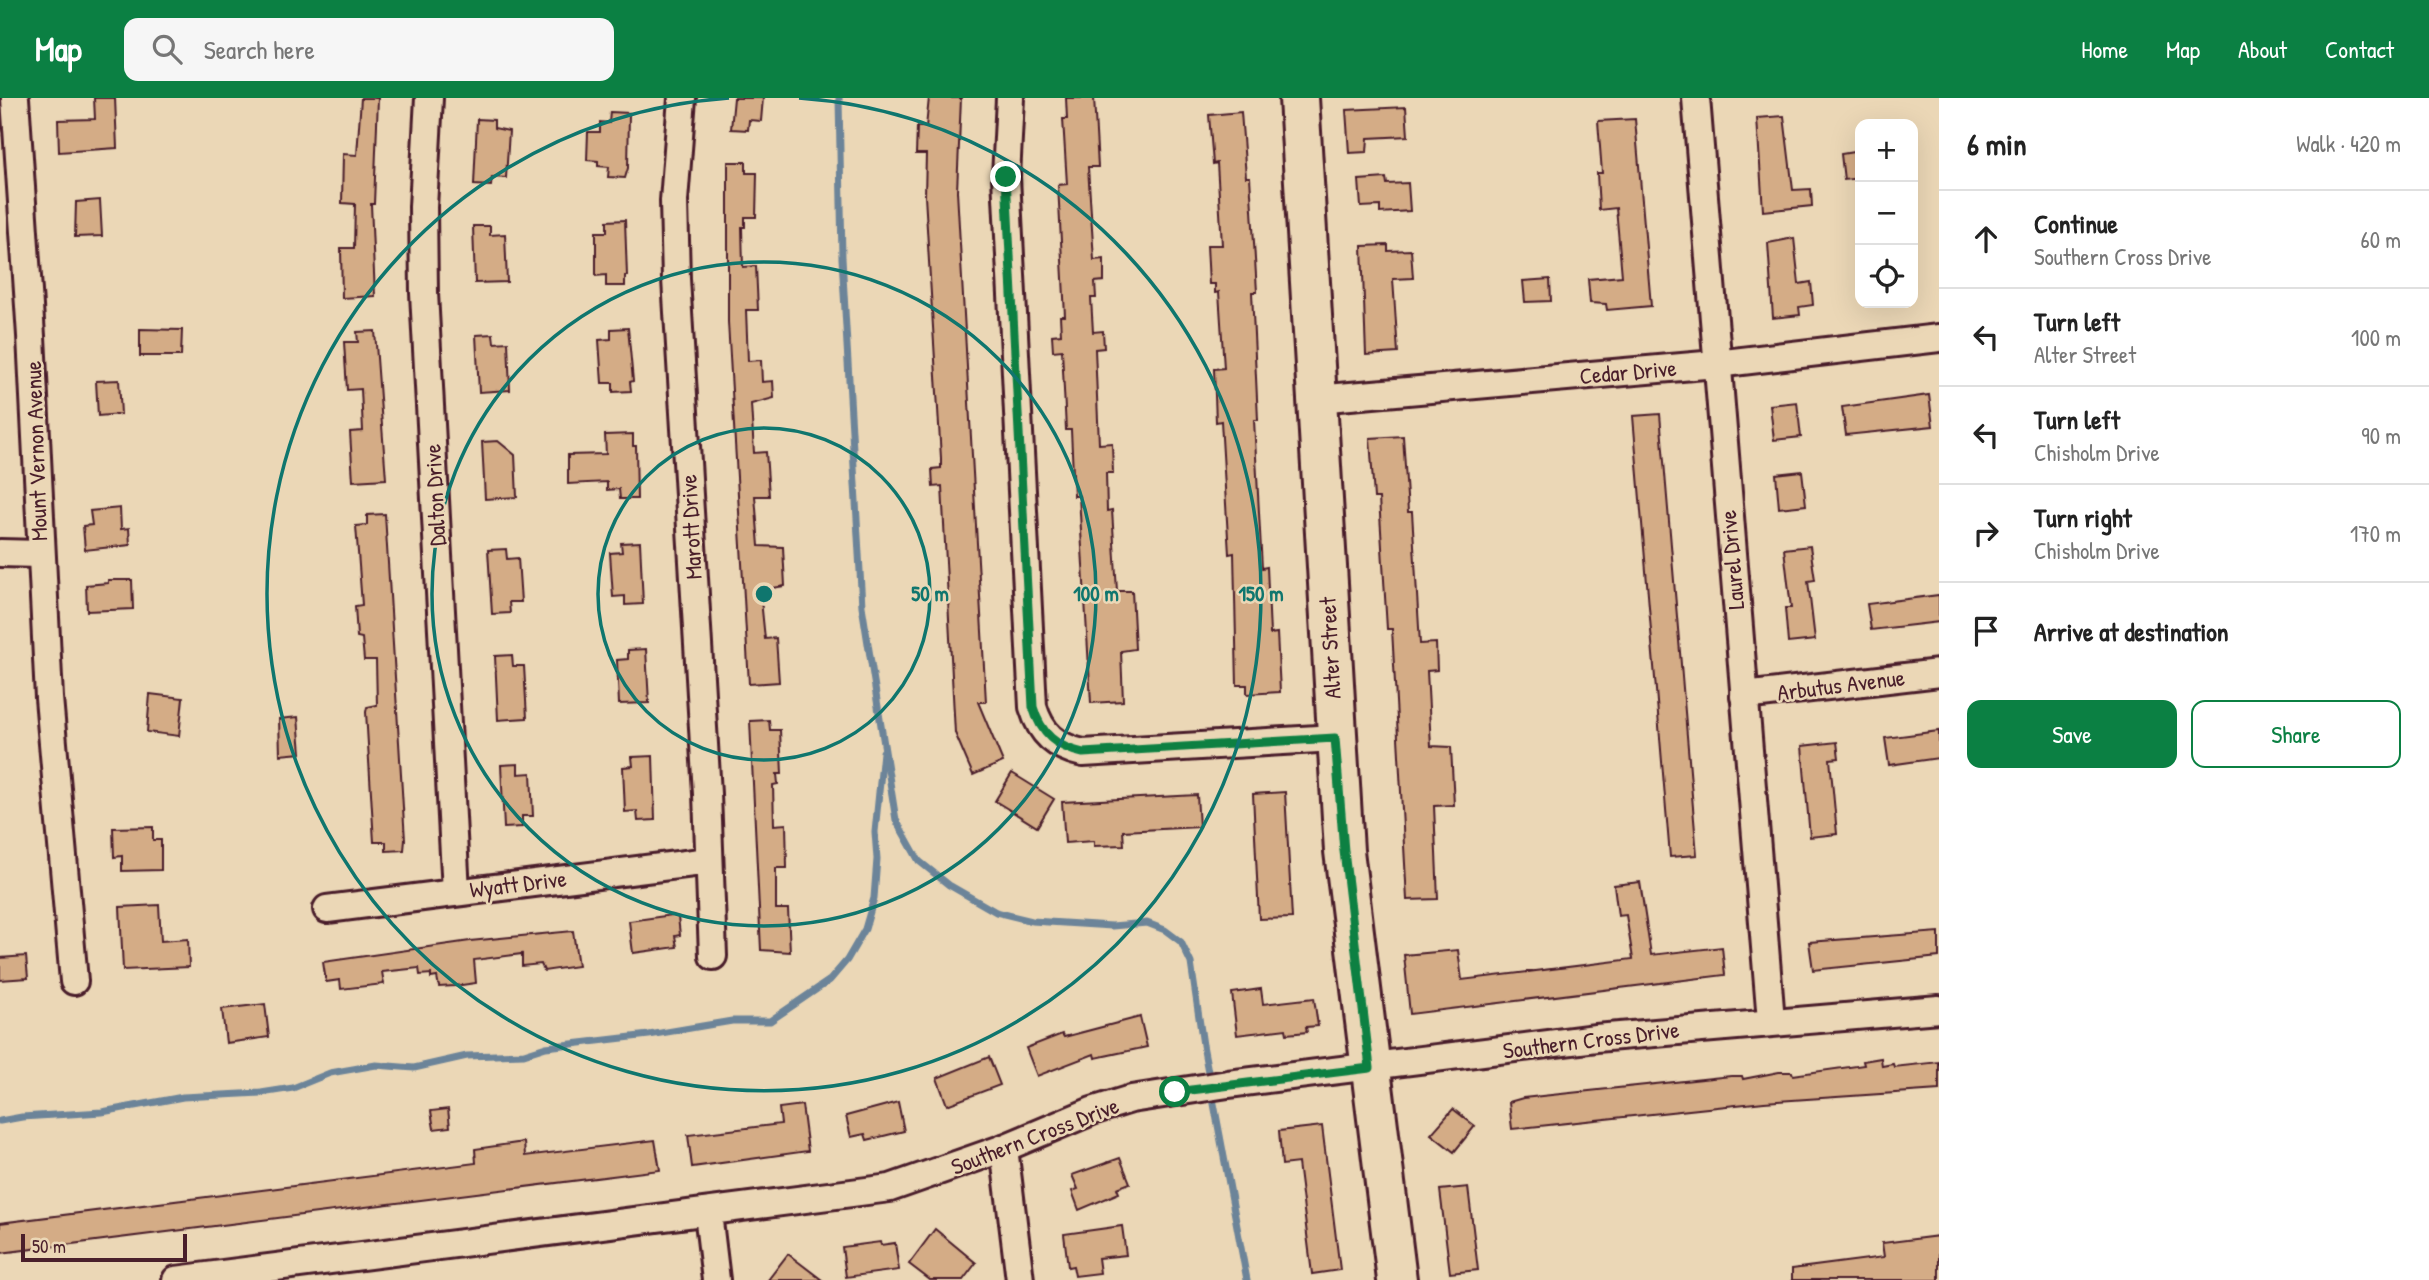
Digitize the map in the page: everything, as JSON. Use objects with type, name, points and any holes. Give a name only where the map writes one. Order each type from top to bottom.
[{"type":"street","name":"Mount Vernon Avenue","points":[[15,98],[31,336],[40,554],[74,981]]},
{"type":"street","name":"Dalton Drive","points":[[429,98],[423,207],[424,293],[456,892]]},
{"type":"street","name":"Marott Drive","points":[[682,98],[674,201],[676,279],[713,956]]},
{"type":"street","points":[[1010,98],[1006,177],[1033,707],[1038,725],[1064,749],[1083,753],[1335,738]]},
{"type":"street","name":"Alter Street","points":[[1299,98],[1335,738],[1344,851],[1397,1280]]},
{"type":"street","name":"Laurel Drive","points":[[1696,98],[1771,1021]]},
{"type":"street","name":"Cedar Drive","points":[[1316,399],[1716,364],[1939,338]]},
{"type":"street","points":[[0,553],[40,554]]},
{"type":"street","name":"Arbutus Avenue","points":[[1744,696],[1939,673]]},
{"type":"street","name":"Wyatt Drive","points":[[327,909],[709,861]]},
{"type":"street","name":"Southern Cross Drive","points":[[176,1280],[244,1275],[890,1188],[928,1177],[1092,1111],[1131,1099],[1175,1092],[1596,1038],[1771,1021],[1939,1009]]},
{"type":"street","points":[[1004,1148],[1020,1280]]},
{"type":"street","points":[[708,1213],[716,1280]]},
{"type":"building","points":[[94,98],[115,98],[117,148],[59,152],[58,120],[95,119]]},
{"type":"building","points":[[361,98],[378,98],[374,204],[371,204],[375,296],[342,298],[341,248],[354,248],[355,204],[342,203],[343,154],[357,155]]},
{"type":"building","points":[[734,98],[763,98],[761,121],[749,120],[748,130],[731,129]]},
{"type":"building","points":[[929,98],[961,98],[957,191],[986,702],[978,702],[1003,762],[973,775],[955,733],[942,486],[933,487],[932,469],[941,468],[941,458],[925,196],[926,154],[916,154],[917,127],[926,127]]},
{"type":"building","points":[[1066,98],[1094,98],[1098,167],[1088,167],[1094,260],[1104,259],[1104,281],[1095,282],[1096,298],[1091,298],[1093,332],[1103,331],[1104,348],[1095,349],[1099,444],[1112,443],[1113,473],[1106,473],[1107,511],[1112,510],[1117,591],[1132,591],[1135,649],[1121,651],[1123,701],[1091,703],[1079,496],[1074,496],[1071,430],[1066,430],[1062,350],[1053,351],[1052,335],[1061,334],[1060,316],[1065,316],[1058,185],[1067,184],[1063,119],[1067,119]]},
{"type":"building","points":[[1406,107],[1408,136],[1368,138],[1367,152],[1349,153],[1346,110]]},
{"type":"building","points":[[610,112],[629,113],[628,168],[625,178],[608,177],[609,167],[598,166],[598,161],[587,160],[588,132],[600,132],[600,122],[609,123]]},
{"type":"building","points":[[1241,112],[1246,177],[1250,177],[1257,292],[1252,292],[1258,420],[1254,420],[1262,568],[1267,567],[1270,634],[1277,633],[1280,692],[1247,694],[1247,685],[1237,685],[1234,553],[1229,554],[1221,421],[1216,422],[1214,369],[1224,368],[1219,292],[1215,293],[1215,284],[1209,284],[1207,245],[1222,245],[1217,163],[1213,164],[1209,115]]},
{"type":"building","points":[[1784,116],[1793,190],[1811,189],[1812,206],[1763,211],[1757,118]]},
{"type":"building","points":[[477,119],[494,120],[494,128],[509,131],[506,178],[492,177],[491,186],[474,185]]},
{"type":"building","points":[[1635,119],[1651,306],[1607,310],[1606,304],[1590,303],[1588,279],[1622,276],[1616,208],[1599,210],[1597,173],[1602,173],[1598,121]]},
{"type":"building","points":[[1855,152],[1855,179],[1844,180],[1841,154]]},
{"type":"building","points":[[728,162],[746,162],[746,173],[757,173],[756,217],[745,217],[745,227],[742,227],[743,267],[756,266],[758,310],[746,310],[748,361],[761,360],[762,382],[773,381],[774,398],[751,404],[754,453],[766,452],[769,496],[755,496],[759,546],[783,547],[785,586],[760,590],[765,639],[776,638],[779,682],[749,684],[728,322]]},
{"type":"building","points":[[1386,178],[1387,184],[1408,183],[1410,211],[1380,213],[1380,206],[1361,207],[1359,180]]},
{"type":"building","points":[[100,200],[102,236],[75,237],[76,202]]},
{"type":"building","points":[[625,220],[625,286],[606,286],[606,275],[596,276],[596,232],[607,232],[607,221]]},
{"type":"building","points":[[473,226],[490,226],[490,235],[505,234],[507,282],[475,283]]},
{"type":"building","points":[[1794,238],[1799,284],[1811,282],[1813,305],[1799,307],[1800,315],[1773,318],[1768,243]]},
{"type":"building","points":[[1388,245],[1388,251],[1411,250],[1413,278],[1393,279],[1398,353],[1366,355],[1362,246]]},
{"type":"building","points":[[1550,279],[1551,301],[1525,302],[1523,281]]},
{"type":"building","points":[[628,328],[633,381],[630,382],[631,391],[613,392],[613,383],[602,383],[599,340],[611,339],[611,329]]},
{"type":"building","points":[[140,329],[182,330],[181,356],[140,356]]},
{"type":"building","points":[[375,331],[386,479],[353,481],[350,432],[363,431],[361,389],[347,390],[344,342],[358,342],[357,332]]},
{"type":"building","points":[[493,334],[494,343],[508,342],[510,390],[479,392],[476,335]]},
{"type":"building","points":[[119,380],[121,414],[98,416],[96,381]]},
{"type":"building","points":[[1929,395],[1933,426],[1846,435],[1842,407]]},
{"type":"building","points":[[1797,402],[1801,437],[1774,440],[1770,405]]},
{"type":"building","points":[[1660,414],[1697,855],[1670,857],[1633,416]]},
{"type":"building","points":[[633,434],[633,446],[636,446],[637,499],[620,499],[619,489],[607,490],[607,482],[568,484],[568,455],[606,454],[605,435]]},
{"type":"building","points":[[1403,436],[1408,512],[1412,512],[1420,644],[1436,643],[1437,670],[1427,671],[1431,746],[1451,747],[1454,805],[1434,806],[1438,899],[1407,900],[1392,629],[1387,629],[1379,498],[1374,498],[1370,438]]},
{"type":"building","points":[[498,441],[515,455],[517,497],[485,499],[482,442]]},
{"type":"building","points":[[1802,471],[1806,505],[1779,508],[1776,474]]},
{"type":"building","points":[[120,508],[121,529],[129,528],[130,545],[85,550],[83,526],[92,525],[90,511]]},
{"type":"building","points":[[385,514],[405,840],[404,850],[386,851],[386,842],[374,842],[366,712],[367,707],[377,705],[376,660],[364,660],[362,638],[357,637],[355,606],[362,605],[356,526],[367,525],[367,515]]},
{"type":"building","points":[[640,542],[643,604],[625,605],[625,596],[613,597],[610,553],[622,552],[621,543]]},
{"type":"building","points":[[1810,546],[1815,580],[1808,581],[1815,640],[1788,643],[1785,608],[1791,608],[1784,549]]},
{"type":"building","points":[[506,549],[507,559],[518,558],[521,602],[509,602],[510,613],[492,614],[488,550]]},
{"type":"building","points":[[108,580],[132,580],[133,609],[87,611],[86,585],[108,583]]},
{"type":"building","points":[[1939,595],[1939,622],[1871,630],[1867,604]]},
{"type":"building","points":[[646,649],[649,703],[619,704],[617,660],[628,659],[628,650]]},
{"type":"building","points":[[512,655],[513,666],[524,666],[527,718],[498,720],[495,656]]},
{"type":"building","points":[[150,694],[183,698],[179,736],[147,732]]},
{"type":"building","points":[[298,717],[301,753],[280,755],[279,719]]},
{"type":"building","points":[[769,720],[770,730],[780,730],[782,774],[777,774],[778,784],[773,785],[774,825],[786,824],[787,868],[776,868],[776,909],[788,909],[790,952],[761,950],[750,721]]},
{"type":"building","points":[[1939,731],[1939,758],[1889,765],[1885,738]]},
{"type":"building","points":[[1837,742],[1839,758],[1830,759],[1837,834],[1810,837],[1802,746]]},
{"type":"building","points":[[653,756],[655,820],[638,821],[637,811],[625,812],[623,767],[633,766],[632,757]]},
{"type":"building","points":[[518,764],[518,774],[531,773],[533,816],[522,816],[522,827],[504,828],[501,765]]},
{"type":"building","points":[[1012,773],[1054,799],[1037,827],[995,801]]},
{"type":"building","points":[[1285,792],[1292,918],[1259,919],[1253,794]]},
{"type":"building","points":[[1197,795],[1199,827],[1123,831],[1124,845],[1094,846],[1094,841],[1065,843],[1062,802]]},
{"type":"building","points":[[153,827],[153,840],[161,840],[161,870],[122,871],[122,856],[114,857],[113,828]]},
{"type":"building","points":[[1640,882],[1651,955],[1722,947],[1725,975],[1410,1014],[1404,955],[1458,950],[1462,980],[1633,959],[1626,915],[1618,916],[1614,885]]},
{"type":"building","points":[[159,905],[161,941],[188,939],[189,967],[123,970],[120,907]]},
{"type":"building","points":[[672,915],[678,917],[680,935],[675,936],[677,947],[633,953],[629,921]]},
{"type":"building","points":[[573,931],[578,966],[544,971],[541,964],[522,966],[522,954],[474,960],[476,983],[455,986],[439,987],[437,977],[431,978],[431,974],[420,975],[419,968],[382,972],[384,984],[341,989],[340,980],[326,982],[323,962],[470,941]]},
{"type":"building","points":[[1939,932],[1939,957],[1813,970],[1809,942]]},
{"type":"building","points":[[26,956],[28,978],[0,980],[0,958]]},
{"type":"building","points":[[1261,989],[1263,1004],[1314,998],[1318,1026],[1306,1027],[1307,1032],[1287,1034],[1286,1029],[1237,1035],[1232,993]]},
{"type":"building","points":[[265,1004],[269,1037],[226,1043],[222,1009]]},
{"type":"building","points":[[1140,1017],[1147,1047],[1095,1058],[1094,1054],[1037,1076],[1026,1048],[1062,1034],[1064,1037]]},
{"type":"building","points":[[989,1057],[1000,1085],[947,1105],[937,1078]]},
{"type":"building","points":[[1881,1058],[1882,1066],[1893,1064],[1894,1067],[1939,1062],[1939,1090],[1764,1102],[1512,1129],[1509,1102],[1523,1098],[1731,1076],[1742,1076],[1743,1079],[1779,1072],[1792,1072],[1793,1075],[1864,1065],[1863,1061]]},
{"type":"building","points":[[898,1102],[904,1131],[867,1140],[865,1134],[851,1137],[846,1116]]},
{"type":"building","points":[[802,1105],[808,1151],[692,1167],[688,1135],[781,1124],[779,1108]]},
{"type":"building","points":[[448,1109],[450,1127],[434,1129],[431,1111]]},
{"type":"building","points":[[1453,1109],[1475,1126],[1454,1152],[1431,1134]]},
{"type":"building","points":[[1322,1126],[1340,1270],[1312,1274],[1298,1163],[1282,1165],[1279,1131]]},
{"type":"building","points":[[655,1140],[660,1170],[0,1253],[0,1223],[476,1163],[475,1149],[524,1142],[525,1156]]},
{"type":"building","points":[[1120,1158],[1130,1183],[1117,1188],[1119,1193],[1079,1210],[1072,1191],[1078,1189],[1072,1175]]},
{"type":"building","points":[[1468,1187],[1478,1270],[1450,1273],[1440,1190]]},
{"type":"building","points":[[1122,1226],[1126,1255],[1098,1258],[1100,1273],[1075,1276],[1073,1266],[1068,1267],[1064,1234]]},
{"type":"building","points":[[935,1229],[976,1263],[963,1280],[930,1280],[909,1264]]},
{"type":"building","points":[[1939,1236],[1939,1280],[1792,1280],[1792,1269],[1884,1257],[1882,1243]]},
{"type":"building","points":[[880,1242],[881,1245],[895,1243],[899,1270],[846,1277],[842,1247]]},
{"type":"building","points":[[788,1254],[822,1280],[768,1280]]},
{"type":"waterway","points":[[839,98],[842,258],[862,606],[896,820],[919,861],[949,885],[996,912],[1032,921],[1112,926],[1147,923],[1165,930],[1181,942],[1191,963],[1203,1045],[1247,1280]]},
{"type":"waterway","points":[[0,1121],[102,1112],[183,1097],[261,1093],[293,1088],[330,1073],[376,1065],[414,1068],[467,1056],[524,1054],[546,1047],[649,1035],[732,1021],[770,1021],[830,980],[847,960],[865,929],[874,898],[877,859],[875,832],[883,752]]},
{"type":"route","points":[[1006,177],[1033,707],[1038,725],[1064,749],[1083,753],[1335,738],[1344,851],[1370,1068],[1175,1092]]}]
